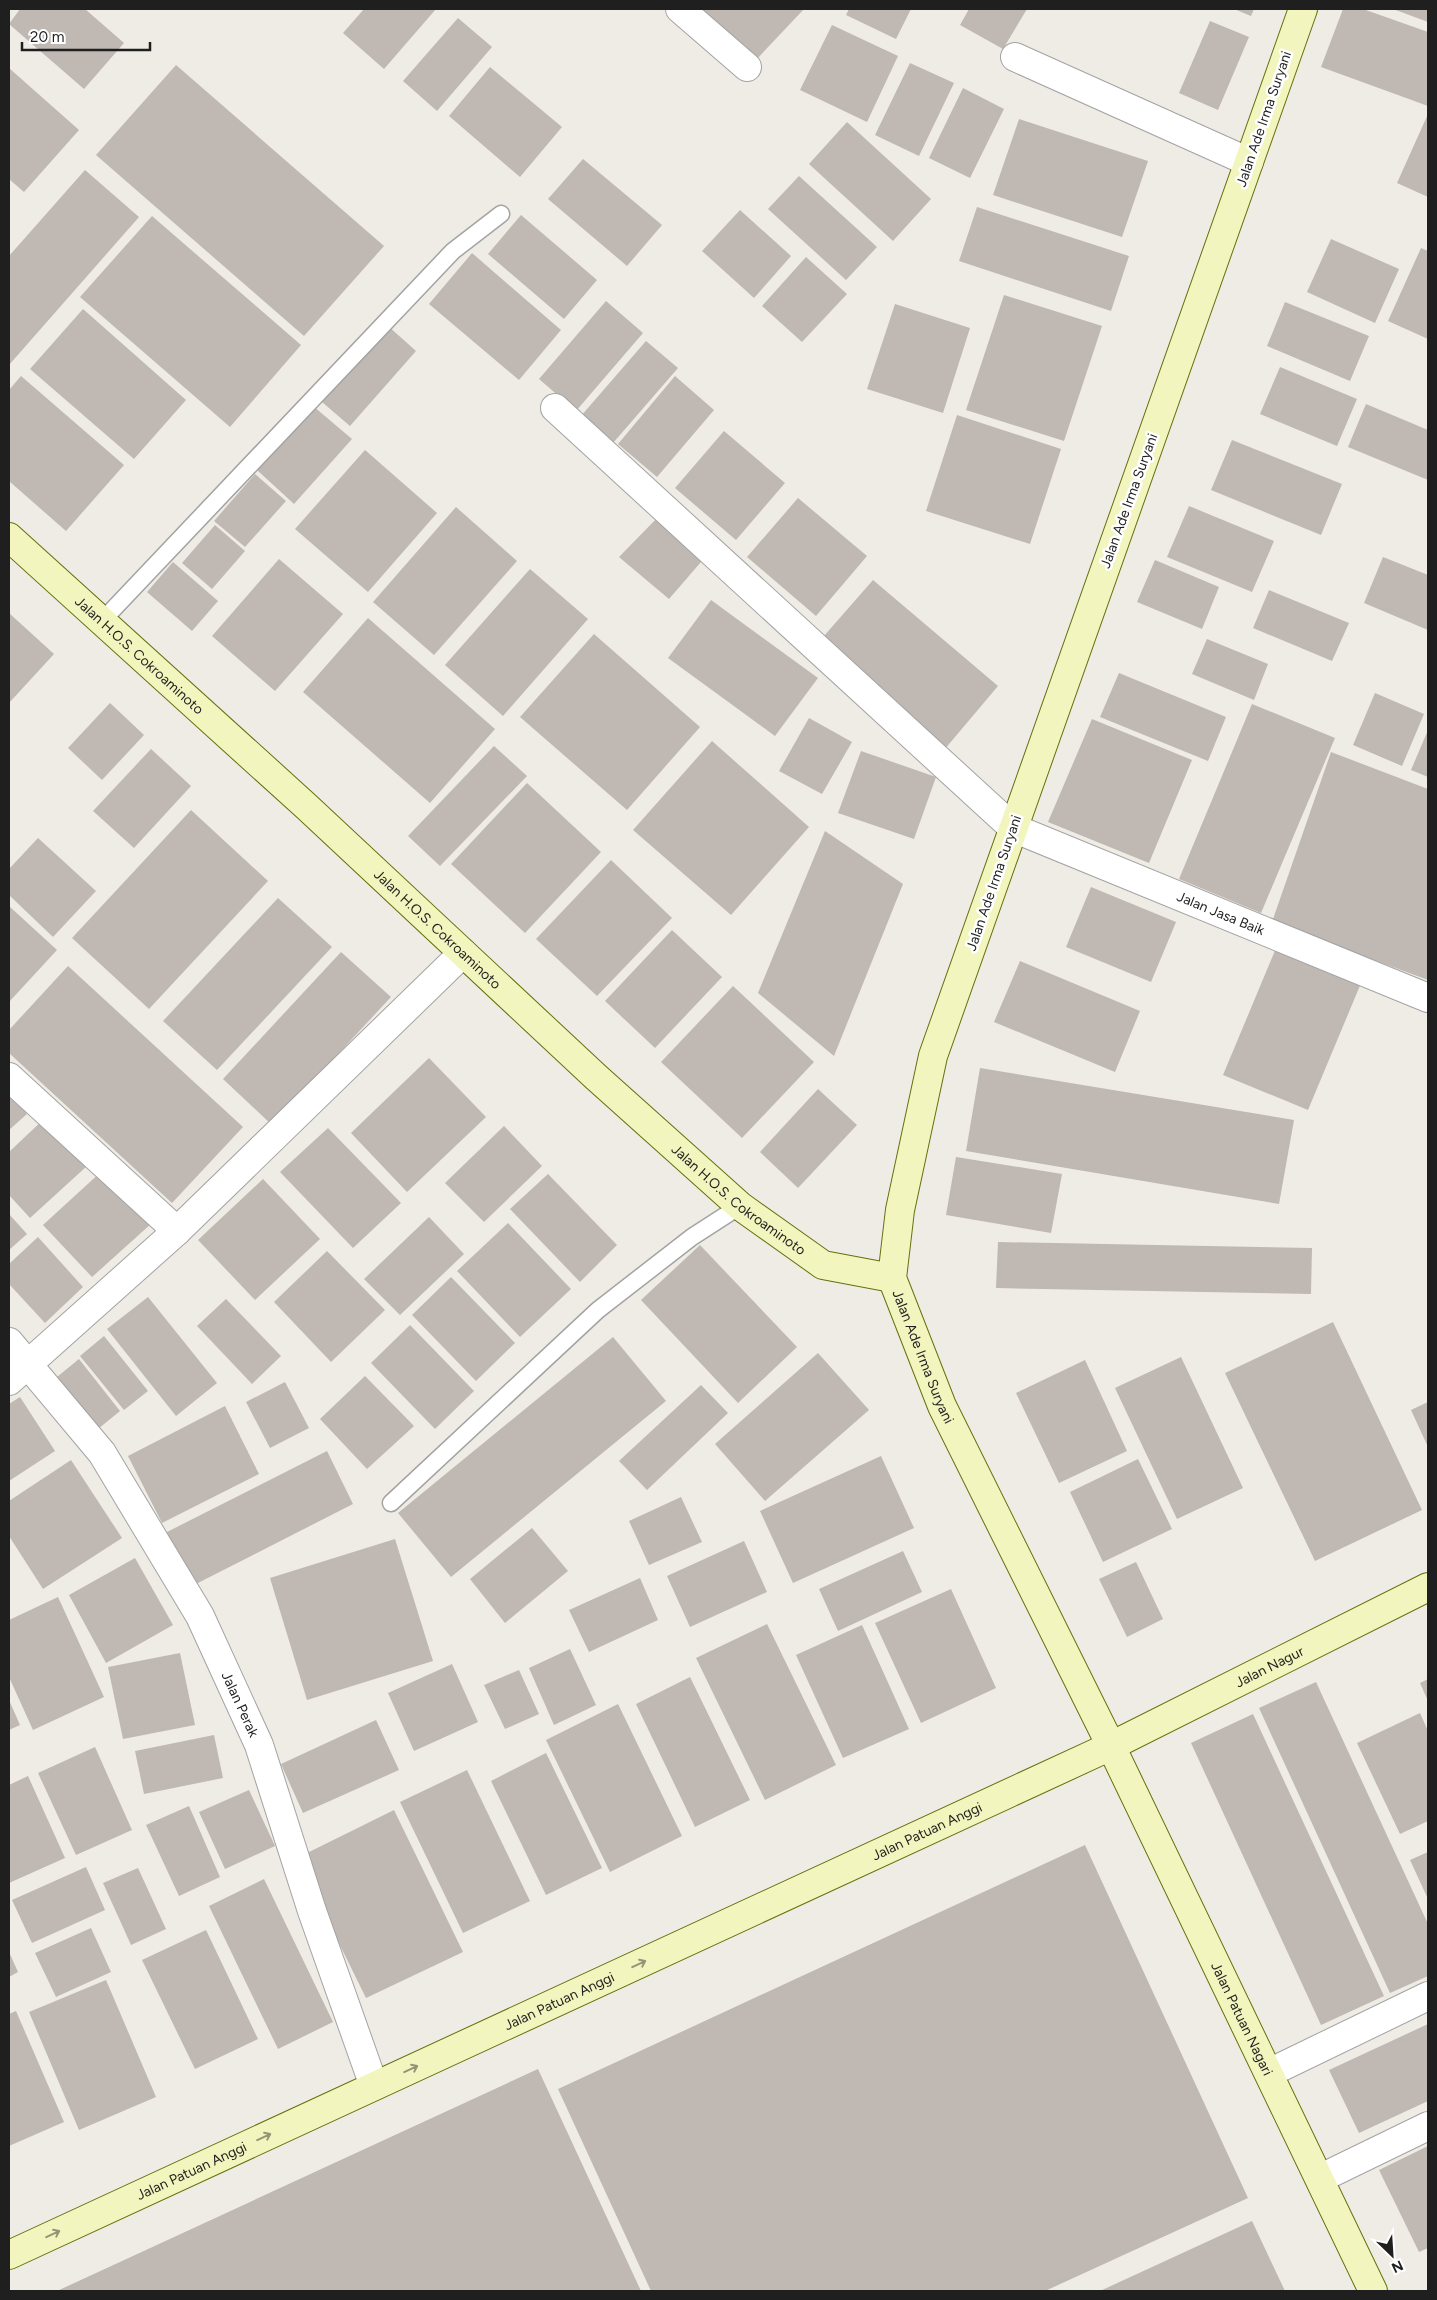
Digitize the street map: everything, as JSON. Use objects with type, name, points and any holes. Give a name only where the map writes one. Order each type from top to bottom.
[{"type":"street","points":[[680,9],[747,67]]},
{"type":"street","name":"Jalan Ade Irma Suryani","points":[[1111,1746],[942,1406],[892,1278],[900,1210],[933,1056],[1303,9]]},
{"type":"street","points":[[1015,57],[1249,162]]},
{"type":"street","points":[[555,408],[1013,828]]},
{"type":"street","name":"Jalan H.O.S. Cokroaminoto","points":[[9,537],[596,1077],[740,1206],[824,1264],[892,1278]]},
{"type":"street","name":"Jalan Jasa Baik","points":[[1013,828],[1428,998]]},
{"type":"street","points":[[18,1373],[177,1231],[463,953]]},
{"type":"street","points":[[9,1077],[177,1231]]},
{"type":"street","name":"Jalan Perak","points":[[9,1342],[18,1373],[102,1453],[200,1616],[259,1745],[312,1912],[374,2086]]},
{"type":"street","name":"Jalan Nagur","points":[[1111,1746],[1428,1587]]},
{"type":"street","name":"Jalan Patuan Nagari","points":[[1111,1746],[1374,2291]]},
{"type":"street","name":"Jalan Patuan Anggi","points":[[9,2255],[1111,1746]]},
{"type":"street","points":[[1269,2073],[1428,1996]]},
{"type":"street","points":[[1321,2178],[1428,2126]]},
{"type":"lane","points":[[102,621],[453,251],[501,214]]},
{"type":"lane","points":[[391,1503],[598,1310],[692,1237],[740,1206]]},
{"type":"building","points":[[20,9],[85,9],[124,43],[84,89],[9,24]]},
{"type":"building","points":[[364,9],[436,9],[384,69],[343,33]]},
{"type":"building","points":[[705,9],[804,9],[755,61],[702,12]]},
{"type":"building","points":[[849,9],[911,9],[896,39],[846,15]]},
{"type":"building","points":[[969,9],[1027,9],[1003,49],[960,25]]},
{"type":"building","points":[[1234,9],[1254,9],[1251,16]]},
{"type":"building","points":[[1343,9],[1363,9],[1428,32],[1428,106],[1321,67]]},
{"type":"building","points":[[1393,9],[1428,9],[1428,22]]},
{"type":"building","points":[[458,18],[492,47],[437,111],[403,81]]},
{"type":"building","points":[[1210,21],[1249,37],[1218,110],[1179,93]]},
{"type":"building","points":[[832,25],[898,56],[867,122],[800,90]]},
{"type":"building","points":[[910,63],[954,83],[919,156],[875,135]]},
{"type":"building","points":[[176,65],[384,246],[304,336],[96,155]]},
{"type":"building","points":[[490,67],[562,127],[520,177],[449,116]]},
{"type":"building","points":[[9,68],[79,130],[24,192],[9,179]]},
{"type":"building","points":[[963,88],[1004,109],[970,178],[929,158]]},
{"type":"building","points":[[1428,114],[1428,197],[1397,183]]},
{"type":"building","points":[[1019,119],[1148,161],[1122,237],[993,195]]},
{"type":"building","points":[[847,122],[931,199],[893,241],[809,164]]},
{"type":"building","points":[[583,159],[662,225],[627,266],[548,199]]},
{"type":"building","points":[[85,170],[139,217],[9,365],[9,256]]},
{"type":"building","points":[[799,176],[877,247],[846,280],[768,209]]},
{"type":"building","points":[[977,207],[1129,256],[1111,311],[959,261]]},
{"type":"building","points":[[740,210],[791,256],[754,298],[702,251]]},
{"type":"building","points":[[521,215],[597,280],[564,319],[488,254]]},
{"type":"building","points":[[152,216],[301,345],[230,427],[80,297]]},
{"type":"building","points":[[1331,239],[1399,269],[1375,323],[1307,292]]},
{"type":"building","points":[[1421,248],[1428,251],[1428,339],[1388,321]]},
{"type":"building","points":[[472,253],[561,330],[519,380],[429,304]]},
{"type":"building","points":[[806,257],[847,294],[802,342],[762,306]]},
{"type":"building","points":[[1004,295],[1102,326],[1064,441],[966,410]]},
{"type":"building","points":[[606,301],[643,333],[576,411],[539,379]]},
{"type":"building","points":[[1285,302],[1369,336],[1350,381],[1267,346]]},
{"type":"building","points":[[895,304],[970,328],[943,413],[867,389]]},
{"type":"building","points":[[83,309],[186,400],[134,459],[30,369]]},
{"type":"building","points":[[388,326],[416,351],[350,426],[322,402]]},
{"type":"building","points":[[646,341],[678,368],[613,443],[581,416]]},
{"type":"building","points":[[1280,367],[1357,399],[1337,446],[1260,414]]},
{"type":"building","points":[[21,376],[124,465],[66,531],[9,481],[9,390]]},
{"type":"building","points":[[675,376],[714,410],[657,477],[618,444]]},
{"type":"building","points":[[1366,404],[1428,430],[1428,480],[1348,447]]},
{"type":"building","points":[[313,406],[352,439],[294,504],[257,470]]},
{"type":"building","points":[[957,415],[1061,449],[1030,544],[926,511]]},
{"type":"building","points":[[724,431],[785,483],[736,540],[675,488]]},
{"type":"building","points":[[1232,440],[1342,484],[1321,535],[1211,490]]},
{"type":"building","points":[[365,450],[437,513],[368,592],[295,529]]},
{"type":"building","points":[[255,474],[286,501],[245,547],[214,521]]},
{"type":"building","points":[[798,498],[867,556],[816,616],[747,557]]},
{"type":"building","points":[[1189,506],[1274,541],[1252,592],[1167,557]]},
{"type":"building","points":[[456,507],[517,561],[434,655],[373,602]]},
{"type":"building","points":[[663,512],[707,555],[669,599],[619,557]]},
{"type":"building","points":[[215,525],[245,551],[212,589],[182,563]]},
{"type":"building","points":[[1383,557],[1428,575],[1428,630],[1364,603]]},
{"type":"building","points":[[279,559],[343,614],[275,691],[212,636]]},
{"type":"building","points":[[1155,560],[1219,587],[1202,629],[1137,602]]},
{"type":"building","points":[[173,562],[218,601],[192,631],[147,592]]},
{"type":"building","points":[[530,569],[588,619],[503,716],[445,665]]},
{"type":"building","points":[[873,580],[998,686],[944,750],[817,644]]},
{"type":"building","points":[[1269,590],[1349,623],[1332,661],[1253,628]]},
{"type":"building","points":[[711,600],[818,678],[775,736],[668,658]]},
{"type":"building","points":[[9,613],[54,654],[9,703]]},
{"type":"building","points":[[368,618],[495,729],[430,803],[303,692]]},
{"type":"building","points":[[594,634],[700,727],[627,810],[520,717]]},
{"type":"building","points":[[1207,639],[1268,664],[1254,700],[1192,674]]},
{"type":"building","points":[[1119,673],[1226,717],[1208,761],[1100,717]]},
{"type":"building","points":[[1375,693],[1424,714],[1402,766],[1353,745]]},
{"type":"building","points":[[110,703],[144,735],[102,780],[68,748]]},
{"type":"building","points":[[1252,704],[1335,738],[1261,913],[1179,879]]},
{"type":"building","points":[[809,718],[852,742],[822,794],[779,771]]},
{"type":"building","points":[[1092,719],[1192,760],[1149,863],[1048,822]]},
{"type":"building","points":[[1428,730],[1428,777],[1411,770]]},
{"type":"building","points":[[712,741],[809,827],[731,915],[633,830]]},
{"type":"building","points":[[494,746],[527,776],[440,866],[408,836]]},
{"type":"building","points":[[151,749],[191,786],[134,848],[93,811]]},
{"type":"building","points":[[861,751],[936,777],[914,839],[838,813]]},
{"type":"building","points":[[1331,752],[1428,789],[1428,980],[1272,922]]},
{"type":"building","points":[[527,783],[601,852],[525,933],[451,864]]},
{"type":"building","points":[[191,810],[268,881],[149,1009],[72,938]]},
{"type":"building","points":[[825,831],[903,884],[834,1056],[758,993]]},
{"type":"building","points":[[38,838],[96,891],[53,937],[9,895],[9,869]]},
{"type":"building","points":[[611,860],[672,918],[597,996],[536,939]]},
{"type":"building","points":[[1091,887],[1176,922],[1151,982],[1066,947]]},
{"type":"building","points":[[278,898],[332,947],[217,1070],[163,1021]]},
{"type":"building","points":[[9,906],[57,950],[9,1002]]},
{"type":"building","points":[[672,930],[722,977],[655,1048],[605,1001]]},
{"type":"building","points":[[1279,941],[1364,976],[1308,1110],[1223,1075]]},
{"type":"building","points":[[341,952],[391,997],[272,1125],[223,1079]]},
{"type":"building","points":[[1020,961],[1140,1011],[1115,1072],[994,1022]]},
{"type":"building","points":[[68,966],[243,1127],[172,1203],[9,1053],[9,1030]]},
{"type":"building","points":[[733,986],[814,1062],[742,1138],[661,1062]]},
{"type":"building","points":[[429,1058],[486,1117],[407,1192],[351,1133]]},
{"type":"building","points":[[980,1068],[1294,1120],[1279,1204],[966,1151]]},
{"type":"building","points":[[818,1089],[857,1125],[798,1188],[760,1152]]},
{"type":"building","points":[[9,1093],[27,1114],[9,1130]]},
{"type":"building","points":[[44,1119],[87,1166],[30,1218],[9,1195],[9,1152]]},
{"type":"building","points":[[504,1126],[542,1166],[484,1222],[445,1183]]},
{"type":"building","points":[[328,1128],[401,1203],[353,1248],[280,1172]]},
{"type":"building","points":[[956,1157],[1062,1174],[1051,1233],[946,1215]]},
{"type":"building","points":[[103,1170],[152,1223],[92,1277],[43,1225]]},
{"type":"building","points":[[548,1174],[617,1245],[580,1282],[510,1209]]},
{"type":"building","points":[[263,1179],[320,1239],[255,1300],[198,1240]]},
{"type":"building","points":[[9,1214],[27,1234],[9,1250]]},
{"type":"building","points":[[429,1217],[464,1254],[400,1315],[364,1279]]},
{"type":"building","points":[[508,1223],[571,1289],[520,1337],[457,1271]]},
{"type":"building","points":[[38,1237],[83,1287],[45,1323],[9,1284],[9,1264]]},
{"type":"building","points":[[998,1242],[1312,1248],[1311,1294],[996,1288]]},
{"type":"building","points":[[700,1245],[797,1347],[738,1403],[641,1300]]},
{"type":"building","points":[[327,1251],[385,1310],[331,1362],[274,1302]]},
{"type":"building","points":[[451,1277],[515,1343],[476,1381],[412,1315]]},
{"type":"building","points":[[148,1297],[217,1383],[176,1416],[107,1329]]},
{"type":"building","points":[[226,1299],[281,1356],[252,1384],[197,1326]]},
{"type":"building","points":[[1333,1322],[1422,1510],[1315,1561],[1225,1373]]},
{"type":"building","points":[[410,1325],[474,1391],[435,1429],[371,1363]]},
{"type":"building","points":[[104,1336],[148,1391],[124,1410],[80,1356]]},
{"type":"building","points":[[613,1337],[666,1401],[451,1577],[398,1513]]},
{"type":"building","points":[[818,1353],[869,1410],[765,1501],[715,1444]]},
{"type":"building","points":[[1181,1357],[1243,1488],[1177,1519],[1115,1388]]},
{"type":"building","points":[[79,1359],[120,1411],[98,1429],[57,1377]]},
{"type":"building","points":[[1085,1360],[1127,1451],[1059,1483],[1016,1393]]},
{"type":"building","points":[[365,1376],[414,1426],[367,1469],[320,1419]]},
{"type":"building","points":[[285,1382],[309,1428],[270,1448],[246,1402]]},
{"type":"building","points":[[701,1385],[728,1413],[647,1490],[619,1461]]},
{"type":"building","points":[[20,1397],[55,1451],[9,1481],[9,1404]]},
{"type":"building","points":[[1428,1402],[1428,1447],[1411,1410]]},
{"type":"building","points":[[225,1406],[259,1474],[162,1523],[128,1456]]},
{"type":"building","points":[[327,1451],[353,1504],[192,1586],[165,1533]]},
{"type":"building","points":[[881,1456],[914,1528],[793,1583],[760,1511]]},
{"type":"building","points":[[1138,1459],[1172,1529],[1103,1562],[1070,1492]]},
{"type":"building","points":[[71,1460],[122,1538],[43,1589],[9,1536],[9,1501]]},
{"type":"building","points":[[681,1497],[702,1542],[649,1565],[629,1521]]},
{"type":"building","points":[[532,1528],[568,1571],[505,1623],[470,1579]]},
{"type":"building","points":[[395,1539],[433,1661],[307,1700],[270,1578]]},
{"type":"building","points":[[744,1541],[767,1592],[690,1627],[667,1576]]},
{"type":"building","points":[[903,1551],[922,1592],[838,1631],[819,1589]]},
{"type":"building","points":[[135,1558],[173,1625],[106,1663],[69,1595]]},
{"type":"building","points":[[1136,1562],[1163,1619],[1127,1637],[1099,1579]]},
{"type":"building","points":[[640,1578],[658,1620],[589,1652],[569,1610]]},
{"type":"building","points":[[951,1589],[996,1688],[921,1723],[875,1623]]},
{"type":"building","points":[[58,1597],[104,1697],[33,1730],[9,1677],[9,1620]]},
{"type":"building","points":[[767,1624],[836,1765],[765,1800],[696,1658]]},
{"type":"building","points":[[862,1625],[909,1729],[843,1758],[796,1655]]},
{"type":"building","points":[[570,1649],[596,1705],[554,1725],[529,1668]]},
{"type":"building","points":[[180,1653],[195,1725],[123,1739],[108,1667]]},
{"type":"building","points":[[452,1664],[478,1722],[414,1751],[388,1693]]},
{"type":"building","points":[[519,1670],[539,1714],[505,1729],[484,1685]]},
{"type":"building","points":[[690,1677],[750,1800],[695,1827],[636,1704]]},
{"type":"building","points":[[1428,1679],[1428,1701],[1420,1683]]},
{"type":"building","points":[[1316,1682],[1428,1924],[1428,1976],[1390,1993],[1259,1708]]},
{"type":"building","points":[[9,1700],[20,1725],[9,1730]]},
{"type":"building","points":[[618,1704],[682,1836],[610,1872],[546,1740]]},
{"type":"building","points":[[1420,1713],[1428,1731],[1428,1821],[1400,1834],[1357,1743]]},
{"type":"building","points":[[1253,1714],[1384,1996],[1321,2025],[1191,1743]]},
{"type":"building","points":[[376,1720],[399,1770],[303,1813],[281,1764]]},
{"type":"building","points":[[214,1735],[223,1778],[144,1794],[135,1751]]},
{"type":"building","points":[[95,1747],[132,1830],[76,1855],[38,1773]]},
{"type":"building","points":[[546,1753],[602,1868],[546,1895],[491,1781]]},
{"type":"building","points":[[467,1770],[530,1901],[463,1933],[400,1802]]},
{"type":"building","points":[[28,1776],[65,1858],[9,1883],[9,1785]]},
{"type":"building","points":[[249,1790],[275,1846],[225,1869],[199,1812]]},
{"type":"building","points":[[189,1806],[220,1877],[179,1896],[146,1825]]},
{"type":"building","points":[[394,1810],[463,1952],[366,1998],[297,1858]]},
{"type":"building","points":[[1085,1845],[1248,2198],[1045,2291],[651,2291],[558,2089]]},
{"type":"building","points":[[1428,1852],[1428,1899],[1410,1860]]},
{"type":"building","points":[[86,1867],[105,1910],[32,1943],[12,1900]]},
{"type":"building","points":[[138,1868],[166,1929],[131,1945],[103,1883]]},
{"type":"building","points":[[264,1879],[333,2022],[278,2049],[209,1906]]},
{"type":"building","points":[[91,1928],[111,1972],[56,1997],[35,1953]]},
{"type":"building","points":[[206,1930],[258,2039],[195,2069],[142,1960]]},
{"type":"building","points":[[9,1952],[18,1972],[9,1977]]},
{"type":"building","points":[[106,1980],[156,2097],[79,2130],[29,2012]]},
{"type":"building","points":[[16,2011],[64,2122],[9,2146],[9,2014]]},
{"type":"building","points":[[1428,2024],[1428,2101],[1359,2133],[1329,2070]]},
{"type":"building","points":[[538,2069],[641,2291],[57,2291]]},
{"type":"building","points":[[1428,2146],[1428,2248],[1419,2252],[1379,2170]]},
{"type":"building","points":[[1252,2221],[1285,2291],[1100,2291]]}]
